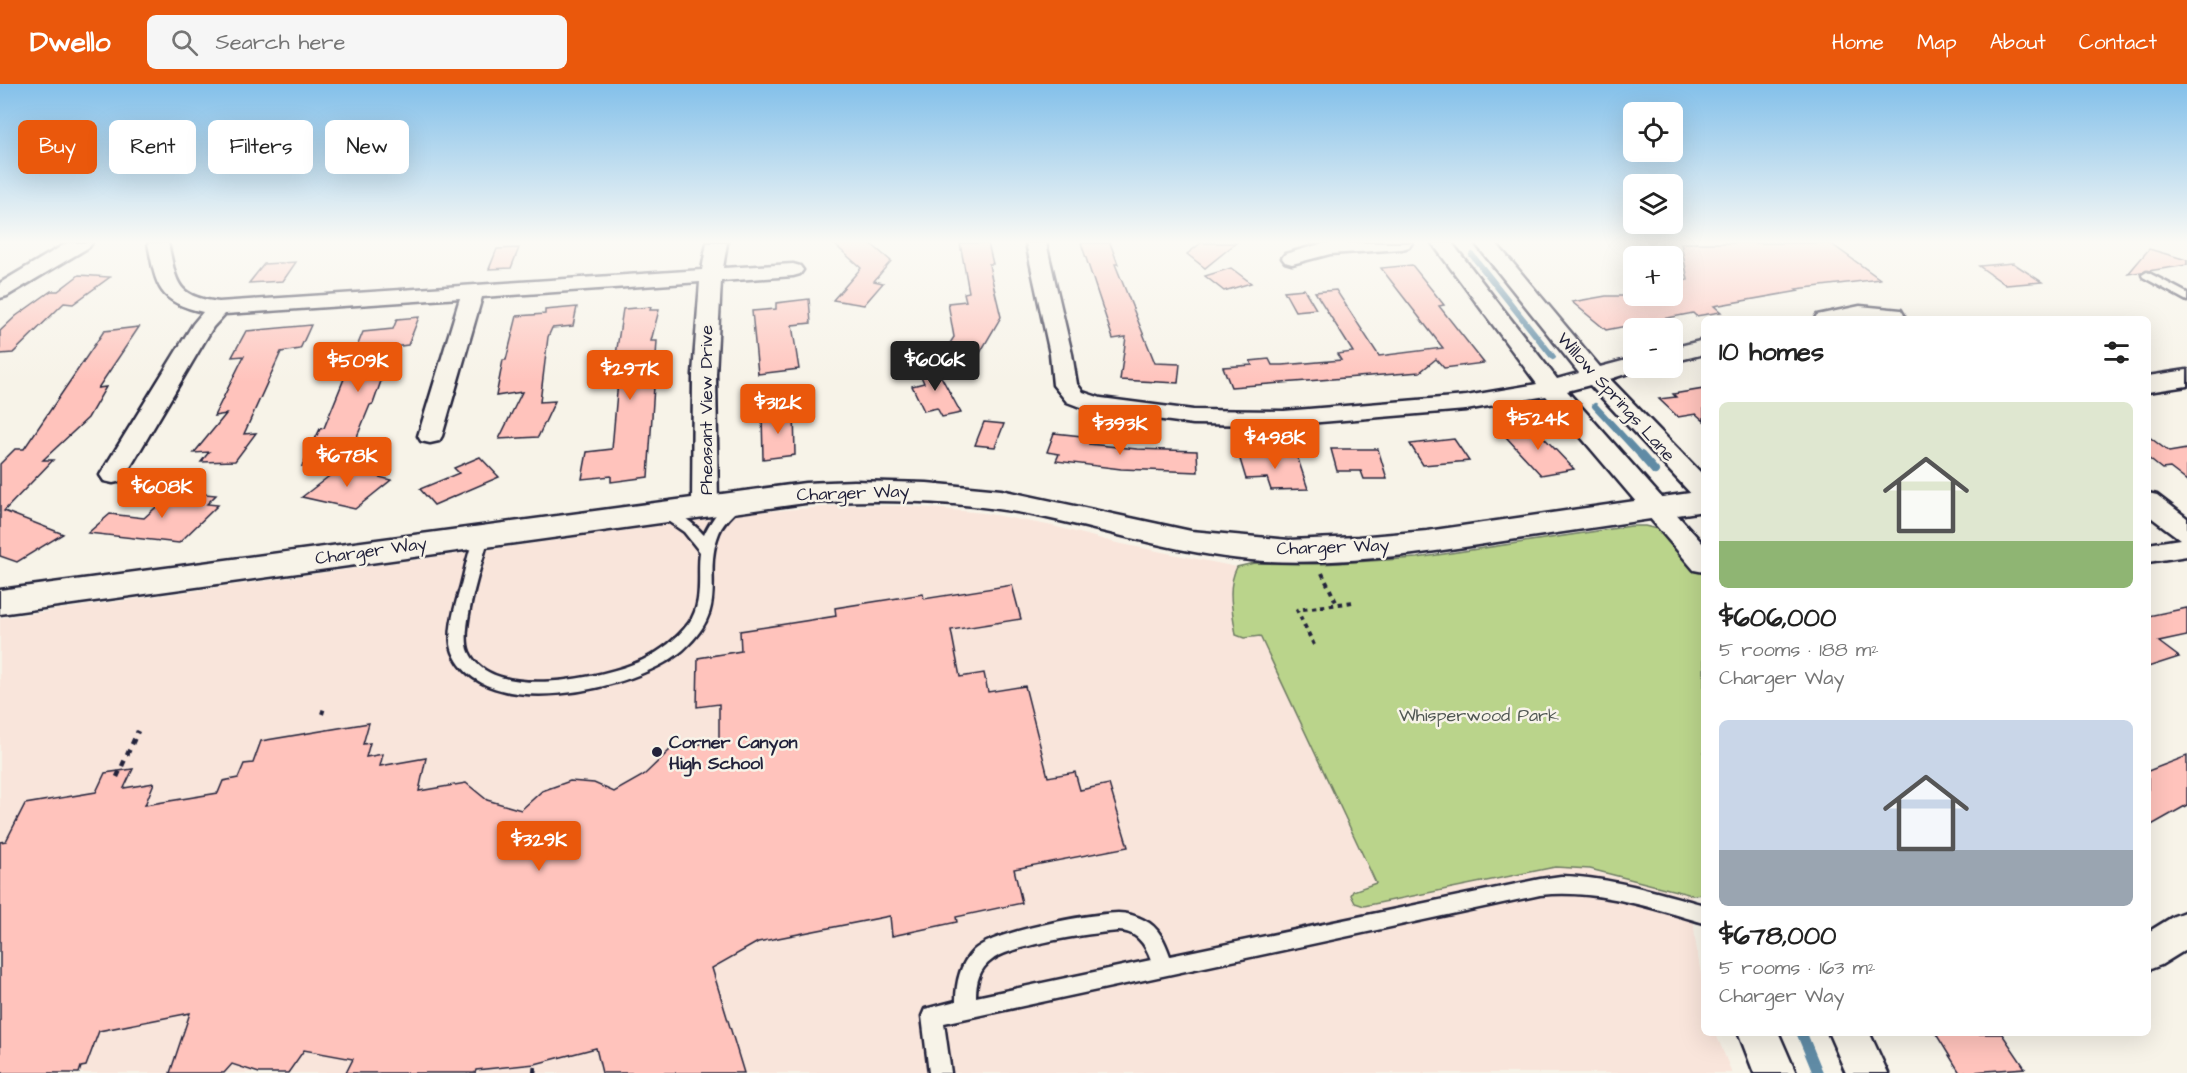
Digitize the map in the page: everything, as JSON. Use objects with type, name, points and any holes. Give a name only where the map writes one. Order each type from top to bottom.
[{"type":"street","points":[[170,289],[175,296],[195,304],[219,308],[518,289]]},
{"type":"street","name":"Pheasant View Drive","points":[[705,506],[706,325],[710,289]]},
{"type":"street","points":[[1046,289],[1061,354],[1065,385],[1075,397],[1097,405],[1192,417],[1284,418],[1466,403],[1552,388],[1623,369]]},
{"type":"street","points":[[1477,289],[1552,388],[1701,559]]},
{"type":"street","name":"Willow Springs Lane","points":[[1523,289],[1595,377],[1701,489]]},
{"type":"street","points":[[430,436],[473,292]]},
{"type":"street","points":[[113,475],[204,324],[219,308]]},
{"type":"street","points":[[1845,316],[1860,313],[1893,315]]},
{"type":"street","points":[[1683,352],[1701,348]]},
{"type":"street","points":[[2151,384],[2187,378]]},
{"type":"street","name":"Charger Way","points":[[0,602],[738,501],[846,491],[943,493],[1029,505],[1144,532],[1219,546],[1310,550],[1405,544],[1701,501]]},
{"type":"street","points":[[2151,503],[2187,532]]},
{"type":"street","points":[[2151,553],[2187,547]]},
{"type":"street","points":[[2151,951],[2187,928]]},
{"type":"street","points":[[1760,1036],[1775,1073]]},
{"type":"street","points":[[1850,1036],[1867,1073]]},
{"type":"lane","points":[[2172,289],[2187,298]]},
{"type":"lane","points":[[482,536],[460,627],[459,648],[469,667],[479,675],[495,682],[523,688],[547,688],[609,678],[644,666],[674,648],[694,628],[705,607],[709,543],[717,525],[738,501]]},
{"type":"lane","points":[[660,512],[690,528],[699,537],[708,553]]},
{"type":"lane","points":[[940,1073],[932,1016],[1556,884],[1592,885],[1701,913]]},
{"type":"lane","points":[[967,1009],[966,982],[971,969],[986,952],[995,946],[1108,923],[1128,923],[1137,926],[1152,938],[1163,967]]},
{"type":"path","points":[[1322,573],[1337,604]]},
{"type":"path","points":[[1314,645],[1297,610],[1353,602]]},
{"type":"path","points":[[322,714],[324,708]]},
{"type":"path","points":[[117,777],[138,731]]},
{"type":"path","points":[[534,1073],[535,1065]]},
{"type":"shaded area","name":"Corner Canyon High School","points":[[848,505],[908,506],[984,513],[1237,567],[1231,584],[1244,638],[1260,636],[1376,884],[1356,888],[1352,899],[1571,866],[1692,895],[1695,939],[1701,974],[1701,1036],[1717,1036],[1732,1073],[0,1073],[0,618],[758,512]]},
{"type":"green space","name":"Whisperwood Park","points":[[1631,526],[1645,526],[1661,530],[1701,572],[1701,894],[1692,895],[1590,869],[1555,867],[1364,906],[1355,903],[1351,895],[1353,891],[1376,883],[1260,636],[1244,638],[1236,635],[1232,609],[1232,583],[1237,567],[1254,563],[1322,564],[1417,558]]},
{"type":"building","points":[[93,289],[73,304],[64,303],[13,353],[0,354],[0,331],[16,316],[51,291]]},
{"type":"building","points":[[842,289],[878,289],[864,305],[833,300]]},
{"type":"building","points":[[968,289],[994,289],[1001,317],[977,358],[970,356],[965,364],[939,360],[954,337],[948,303],[966,301],[964,293],[969,292]]},
{"type":"building","points":[[1096,289],[1125,289],[1155,363],[1180,364],[1178,383],[1120,380],[1126,337],[1113,339]]},
{"type":"building","points":[[1304,289],[1316,309],[1295,311],[1284,291]]},
{"type":"building","points":[[1397,289],[1431,289],[1444,305],[1439,306],[1484,363],[1444,368],[1436,359],[1420,372],[1231,387],[1223,367],[1252,365],[1250,361],[1269,359],[1272,365],[1341,360],[1337,354],[1353,352],[1315,292],[1336,290],[1379,356],[1443,348]]},
{"type":"building","points":[[1683,289],[1796,289],[1799,291],[1714,306],[1721,312],[1696,316],[1693,313],[1667,318],[1623,318],[1623,327],[1606,330],[1572,302],[1606,296],[1623,296],[1623,306],[1683,306]]},
{"type":"building","points":[[809,299],[811,323],[792,325],[799,369],[758,374],[752,311],[776,309],[776,303]]},
{"type":"building","points":[[577,307],[573,326],[552,328],[548,337],[540,402],[555,401],[538,437],[499,439],[522,392],[496,396],[503,360],[506,360],[517,316],[545,314],[545,310]]},
{"type":"building","points":[[651,307],[650,310],[659,310],[651,341],[657,341],[648,477],[611,482],[611,476],[582,479],[587,452],[612,449],[618,381],[612,381],[623,309]]},
{"type":"building","points":[[419,317],[408,345],[393,347],[373,404],[370,405],[347,461],[302,466],[320,429],[324,428],[363,332],[393,329],[397,319]]},
{"type":"building","points":[[311,325],[300,349],[281,352],[244,434],[256,433],[235,461],[201,462],[209,452],[194,453],[226,414],[214,416],[244,356],[232,357],[246,331]]},
{"type":"building","points":[[139,327],[98,388],[106,387],[88,418],[43,460],[53,460],[4,511],[63,534],[17,562],[0,556],[0,464],[15,449],[24,449],[104,331]]},
{"type":"building","points":[[932,360],[961,413],[942,417],[937,408],[924,411],[912,386],[924,383],[917,367]]},
{"type":"building","points":[[1701,389],[1701,418],[1696,414],[1678,417],[1659,399],[1676,397],[1673,394]]},
{"type":"building","points":[[794,411],[795,455],[763,459],[762,415]]},
{"type":"building","points":[[984,422],[1004,424],[995,447],[975,445]]},
{"type":"building","points":[[1531,424],[1574,469],[1541,475],[1506,437],[1517,435],[1510,428]]},
{"type":"building","points":[[1054,433],[1091,437],[1089,444],[1137,449],[1197,451],[1198,472],[1121,469],[1056,461],[1059,454],[1047,452]]},
{"type":"building","points":[[2151,438],[2169,452],[2187,449],[2187,481],[2170,468],[2162,469],[2151,460]]},
{"type":"building","points":[[1454,439],[1469,461],[1423,465],[1410,444]]},
{"type":"building","points":[[1331,449],[1378,449],[1387,479],[1364,479],[1361,471],[1337,471]]},
{"type":"building","points":[[1296,453],[1308,489],[1271,490],[1267,478],[1246,479],[1239,456]]},
{"type":"building","points":[[480,457],[499,477],[434,505],[420,489],[459,473],[454,468]]},
{"type":"building","points":[[341,467],[391,480],[355,509],[302,497]]},
{"type":"building","points":[[174,491],[216,495],[207,504],[218,505],[179,543],[88,533],[110,514],[144,518]]},
{"type":"building","points":[[1012,585],[1021,619],[951,630],[960,677],[984,673],[988,692],[1025,686],[1048,777],[1075,772],[1080,790],[1109,784],[1128,847],[1014,869],[1022,903],[956,917],[957,922],[892,936],[890,916],[758,942],[712,968],[744,1073],[602,1073],[596,1048],[535,1064],[476,1070],[475,1073],[346,1073],[353,1059],[304,1050],[288,1073],[259,1073],[232,1064],[224,1073],[170,1073],[190,1013],[99,1031],[86,1066],[81,1067],[79,1073],[0,1073],[0,842],[6,841],[25,804],[96,792],[105,773],[133,769],[124,788],[154,783],[145,805],[218,793],[223,781],[238,778],[244,764],[253,763],[261,741],[369,723],[363,744],[370,743],[366,757],[383,754],[380,766],[426,758],[419,791],[466,783],[487,800],[521,810],[542,791],[570,781],[594,783],[614,792],[644,775],[671,749],[719,741],[719,704],[697,707],[698,658],[741,651],[740,631],[836,616],[835,608],[923,594],[924,599]]},
{"type":"building","points":[[2187,608],[2187,636],[2159,642],[2179,657],[2151,666],[2151,615]]},
{"type":"building","points":[[2187,756],[2187,805],[2151,825],[2151,770]]},
{"type":"building","points":[[1937,1036],[2003,1036],[2025,1068],[1960,1073]]},
{"type":"waterway","points":[[1499,289],[1553,357]]},
{"type":"waterway","points":[[1595,406],[1642,457]]},
{"type":"waterway","points":[[1641,455],[1655,471]]},
{"type":"waterway","points":[[1803,1036],[1818,1073]]},
{"type":"place","name":"Corner Canyon High School","points":[[657,752]]}]
